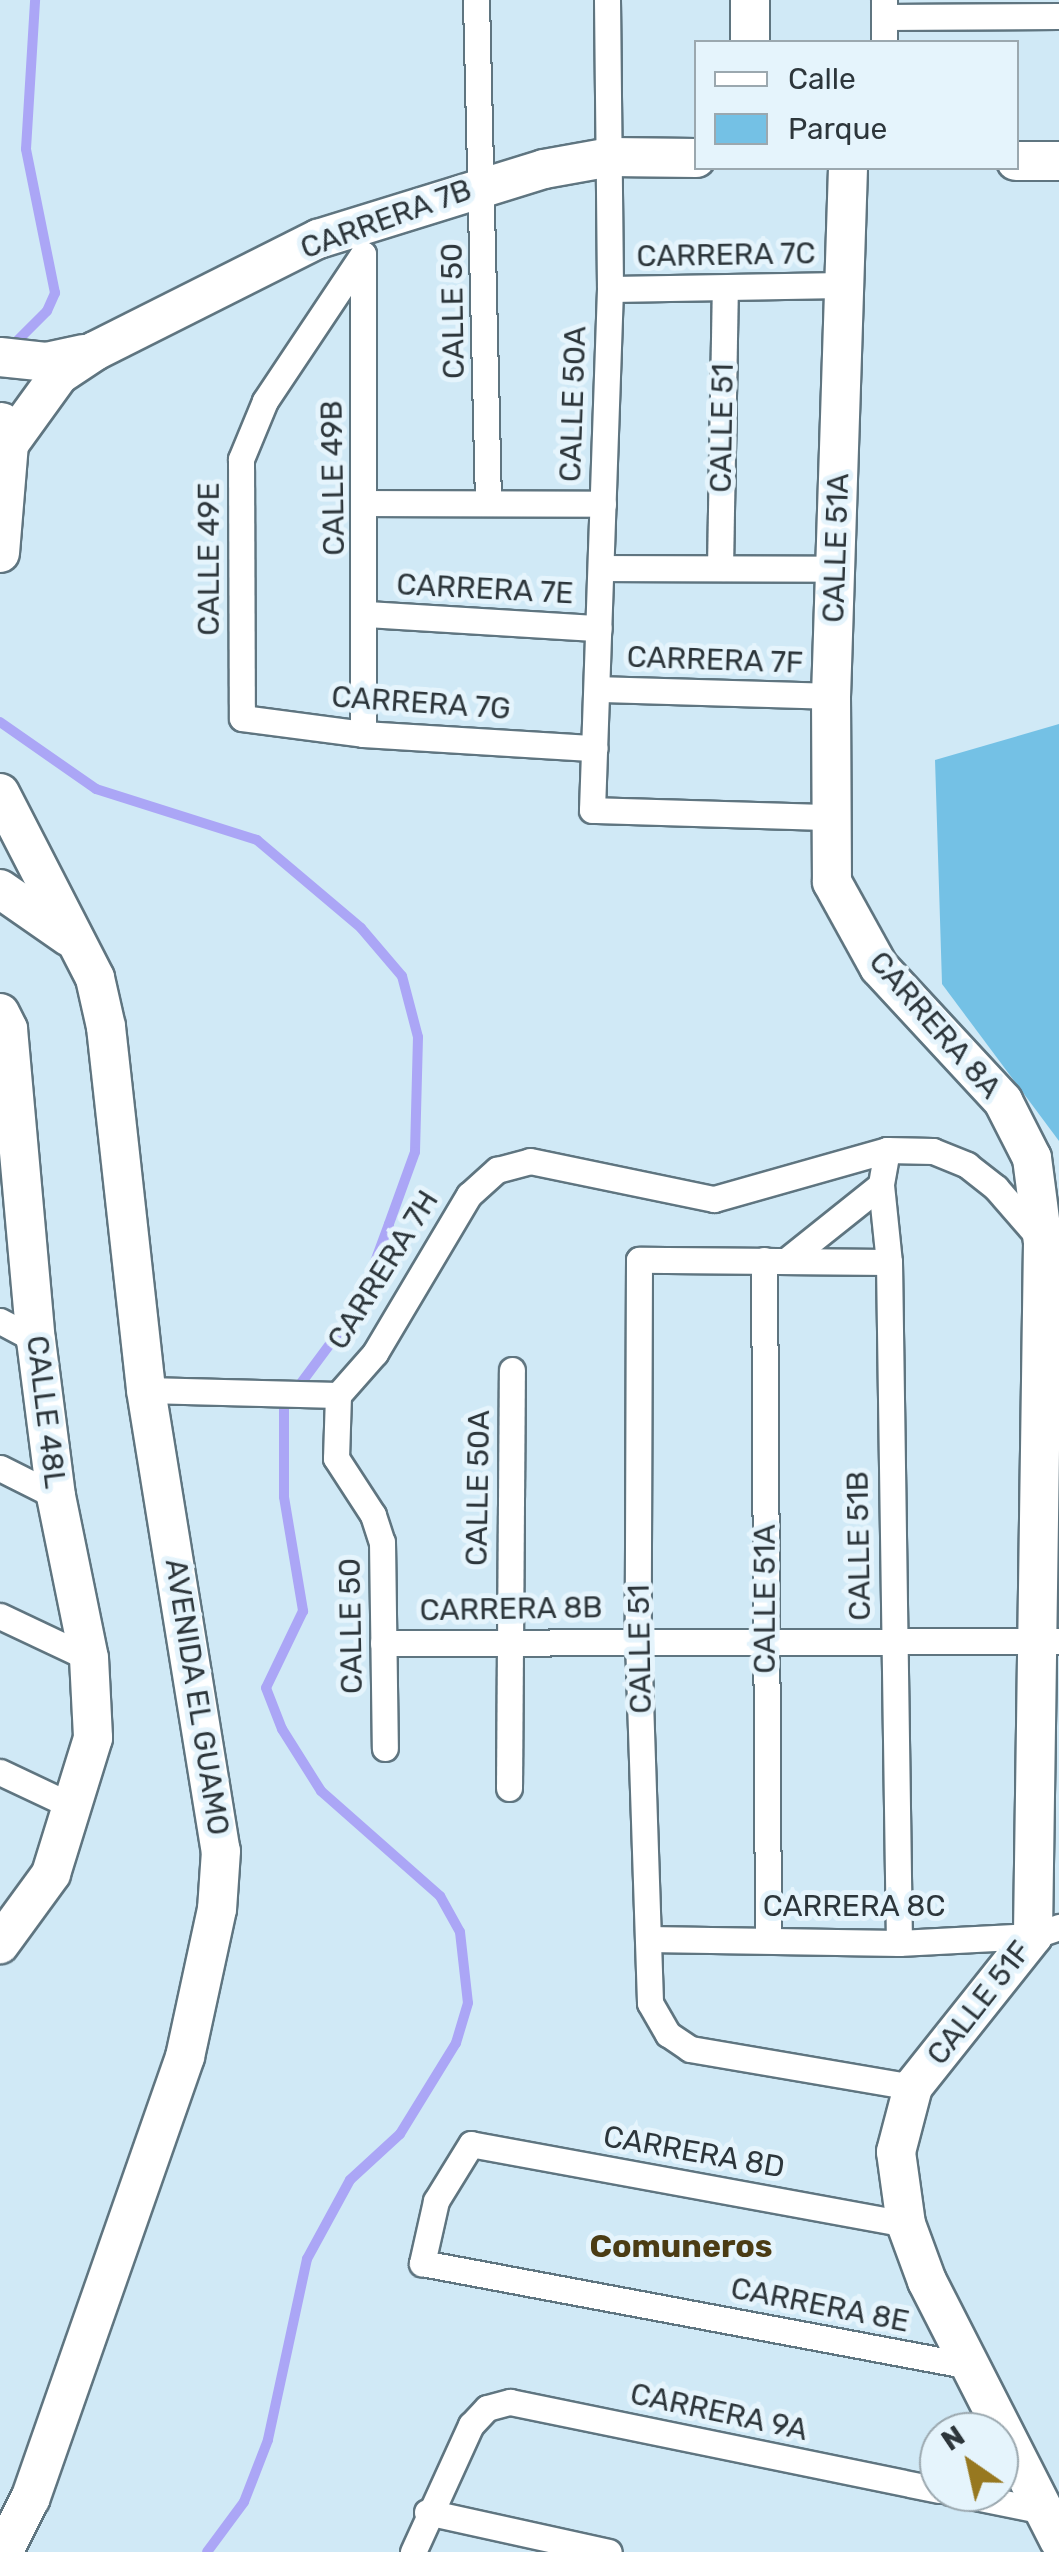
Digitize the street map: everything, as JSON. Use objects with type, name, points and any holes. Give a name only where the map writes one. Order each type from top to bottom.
[{"type":"street","name":"CALLE 50","points":[[476,0],[484,184],[488,502]]},
{"type":"street","name":"CALLE 50A","points":[[607,0],[610,289],[592,810],[830,817]]},
{"type":"street","points":[[750,0],[750,40]]},
{"type":"street","points":[[884,20],[1059,16]]},
{"type":"street","name":"CARRERA 7B","points":[[4,430],[59,376],[96,351],[484,184],[611,157],[694,158]]},
{"type":"street","points":[[1019,161],[1059,161]]},
{"type":"street","name":"CALLE 51A","points":[[848,170],[830,817],[832,882],[850,924]]},
{"type":"street","name":"CALLE 49B","points":[[363,238],[363,734]]},
{"type":"street","name":"CALLE 49E","points":[[242,718],[241,459],[265,401],[363,238]]},
{"type":"street","name":"CARRERA 7C","points":[[610,289],[844,285]]},
{"type":"street","name":"CALLE 51","points":[[720,568],[725,289]]},
{"type":"street","name":"CARRERA 7B","points":[[10,359],[96,351]]},
{"type":"street","points":[[0,553],[4,430]]},
{"type":"street","points":[[366,502],[603,504]]},
{"type":"street","name":"CARRERA 7E","points":[[602,568],[837,569]]},
{"type":"street","name":"CARRERA 7E","points":[[366,614],[600,628]]},
{"type":"street","name":"CARRERA 7F","points":[[598,689],[831,696]]},
{"type":"street","name":"CARRERA 7G","points":[[242,718],[363,734],[595,748]]},
{"type":"street","name":"AVENIDA EL GUAMO","points":[[1,801],[95,978],[106,1027],[146,1390],[210,1758],[221,1851],[217,1908],[185,2056],[30,2500],[3,2552]]},
{"type":"street","name":"AVENIDA EL GUAMO","points":[[0,890],[72,938]]},
{"type":"street","name":"CARRERA 8A","points":[[850,924],[879,967],[1004,1101],[1032,1158],[1051,1252]]},
{"type":"street","name":"CALLE 48L","points":[[0,1013],[8,1029],[10,1166],[56,1496],[89,1658],[93,1738],[76,1808]]},
{"type":"street","points":[[887,1150],[933,1151],[967,1165],[1051,1252]]},
{"type":"street","name":"CALLE 51B","points":[[887,1150],[882,1184],[888,1262],[899,1942]]},
{"type":"street","name":"CARRERA 7H","points":[[338,1395],[375,1353],[469,1195],[497,1170],[530,1161],[559,1164],[714,1200],[887,1150]]},
{"type":"street","points":[[776,1260],[882,1184]]},
{"type":"street","name":"CALLE 51F","points":[[1049,2525],[970,2366],[906,2224],[896,2152],[913,2086],[1046,1932],[1051,1252]]},
{"type":"street","name":"CALLE 51","points":[[776,1260],[640,1260],[638,1640],[650,2003],[668,2034],[690,2049],[913,2086]]},
{"type":"street","points":[[776,1260],[888,1262]]},
{"type":"street","name":"CALLE 51A","points":[[768,1938],[764,1642],[776,1260]]},
{"type":"street","points":[[0,1321],[36,1340]]},
{"type":"street","name":"CALLE 50A","points":[[508,1788],[512,1370]]},
{"type":"street","points":[[146,1390],[338,1395]]},
{"type":"street","name":"CALLE 50","points":[[338,1395],[336,1458],[373,1514],[382,1542],[385,1748]]},
{"type":"street","points":[[0,1468],[56,1496]]},
{"type":"street","points":[[0,1616],[89,1658]]},
{"type":"street","name":"CARRERA 8B","points":[[384,1642],[893,1638],[1050,1641]]},
{"type":"street","points":[[0,1772],[76,1808],[51,1874],[5,1933]]},
{"type":"street","name":"CARRERA 8C","points":[[648,1939],[899,1942],[1046,1932]]},
{"type":"street","name":"CARRERA 8D","points":[[422,2263],[436,2201],[471,2144],[906,2224]]},
{"type":"street","name":"CARRERA 8E","points":[[422,2263],[970,2366]]},
{"type":"street","name":"CARRERA 9A","points":[[427,2512],[472,2424],[487,2408],[510,2402],[919,2486]]},
{"type":"street","points":[[413,2552],[427,2512],[609,2552]]},
{"type":"street","points":[[1010,2512],[1049,2525]]},
{"type":"green space","points":[[1059,724],[1059,1141],[942,984],[935,760]]},
{"type":"waterway","points":[[10,348],[47,311],[55,293],[26,149],[35,0]]},
{"type":"waterway","points":[[0,722],[96,789],[257,840],[361,928],[402,976],[418,1037],[415,1152],[389,1224],[359,1305],[284,1406],[284,1497],[303,1611],[266,1688],[282,1729],[321,1791],[440,1896],[460,1932],[468,2003],[456,2043],[400,2134],[350,2180],[307,2259],[268,2440],[244,2502],[207,2552]]},
{"type":"district","name":"Comuneros","points":[[681,2246]]}]
